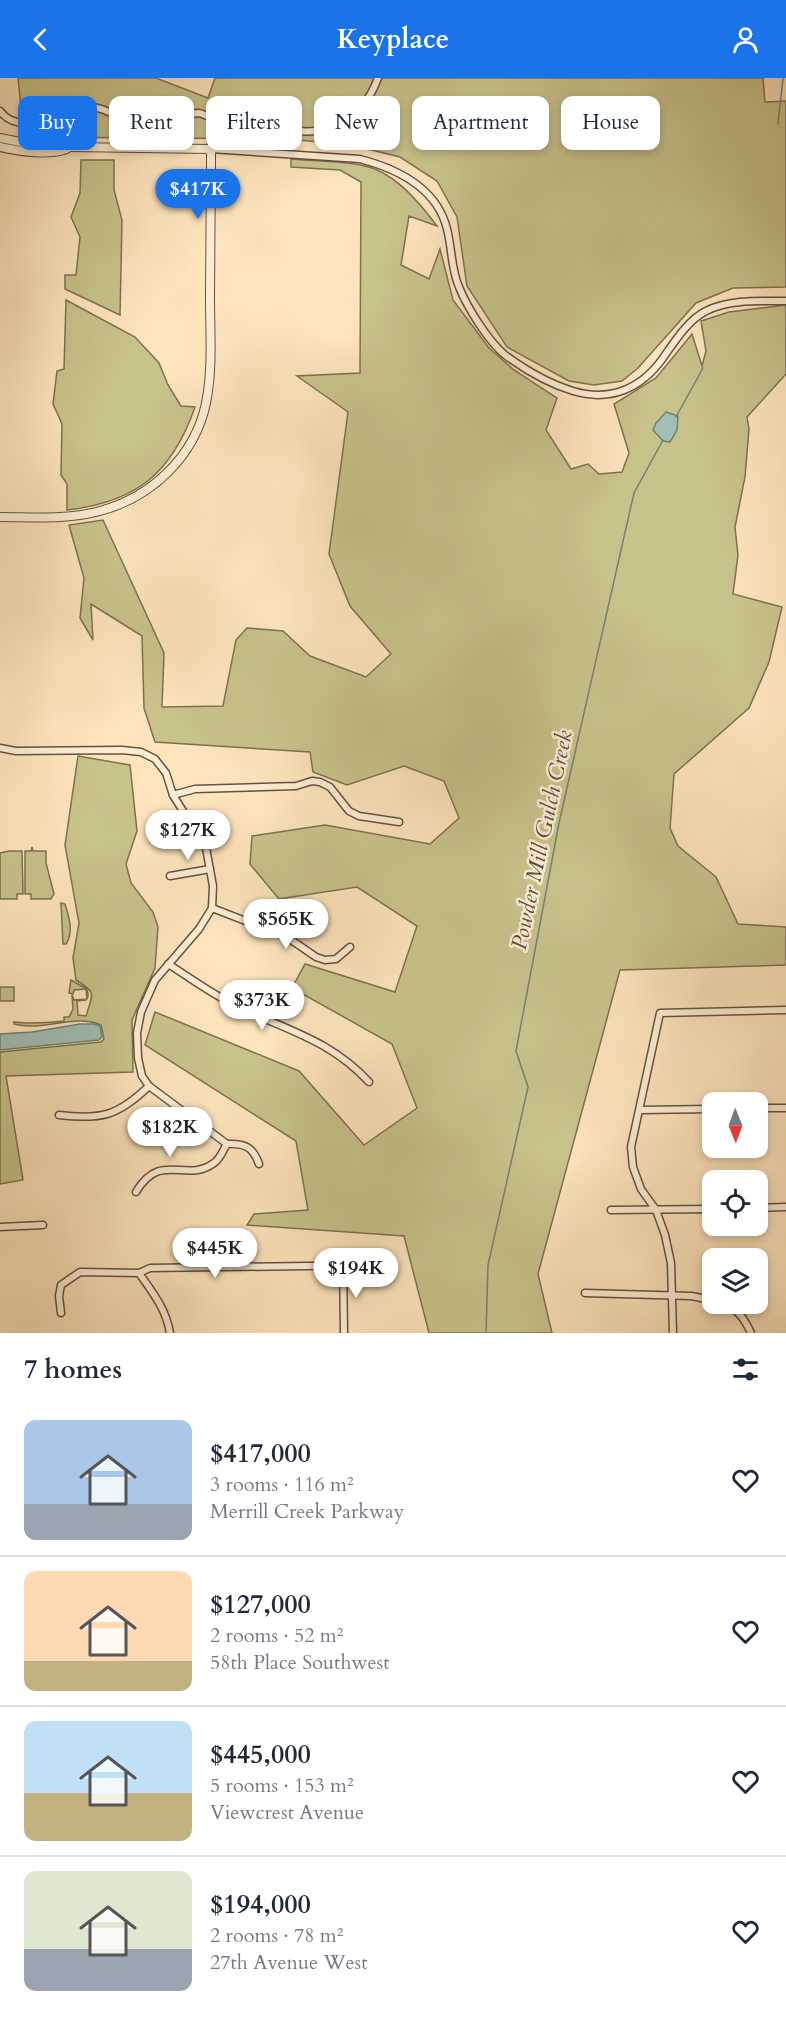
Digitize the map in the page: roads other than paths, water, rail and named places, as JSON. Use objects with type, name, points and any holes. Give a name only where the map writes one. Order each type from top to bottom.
[{"type":"street","points":[[302,131],[321,131],[357,113],[374,91],[378,78]]},
{"type":"street","points":[[0,111],[3,116],[18,122],[30,123],[82,107],[102,108],[134,124],[146,126],[197,112],[206,116]]},
{"type":"street","points":[[0,138],[18,142]]},
{"type":"street","points":[[0,147],[18,150]]},
{"type":"street","points":[[97,147],[206,149]]},
{"type":"street","points":[[19,150],[65,150]]},
{"type":"street","points":[[0,517],[80,516],[114,507],[136,497],[164,477],[175,465],[190,441],[202,418],[209,380],[211,150]]},
{"type":"street","points":[[226,150],[360,159],[381,164],[417,184],[430,195],[442,215],[447,228],[459,287],[496,347],[516,362],[554,383],[586,394],[611,395],[625,391],[642,381],[661,361],[684,329],[706,311],[732,303],[786,301]]},
{"type":"street","points":[[0,748],[16,751],[122,750],[141,752],[155,759],[166,773],[173,795],[206,848],[213,886],[212,908],[199,929],[154,980],[141,1012],[137,1033],[142,1076],[149,1086],[227,1143],[240,1143],[249,1148],[255,1153],[259,1164]]},
{"type":"street","points":[[173,795],[195,789],[296,786],[312,781],[321,782],[330,787],[349,811],[359,816],[399,822]]},
{"type":"street","points":[[170,876],[210,869]]},
{"type":"street","points":[[212,908],[288,937],[315,957],[326,960],[336,959],[350,947]]},
{"type":"street","points":[[168,964],[228,1002],[305,1035],[327,1047],[352,1064],[369,1082]]},
{"type":"street","points":[[673,1333],[671,1263],[665,1235],[656,1210],[641,1189],[633,1167],[631,1147],[660,1013],[786,1010]]},
{"type":"street","points":[[59,1114],[82,1118],[103,1116],[124,1108],[149,1086]]},
{"type":"street","points":[[768,1108],[786,1108]]},
{"type":"street","points":[[640,1110],[702,1109]]},
{"type":"street","points":[[135,1192],[149,1174],[159,1170],[204,1169],[216,1162],[227,1143]]},
{"type":"street","points":[[768,1208],[786,1208]]},
{"type":"street","points":[[611,1210],[702,1209]]},
{"type":"street","points":[[0,1227],[43,1225]]},
{"type":"street","points":[[343,1264],[344,1333]]},
{"type":"street","points":[[61,1313],[59,1296],[61,1285],[80,1272],[139,1273],[150,1268],[381,1265]]},
{"type":"street","points":[[139,1273],[161,1304],[167,1317],[170,1333]]},
{"type":"street","points":[[585,1293],[672,1295],[702,1299]]},
{"type":"street","points":[[740,1314],[751,1333]]},
{"type":"water","points":[[666,412],[678,416],[677,430],[670,442],[663,441],[653,430]]},
{"type":"water","points":[[80,1024],[100,1026],[102,1037],[99,1040],[0,1050],[0,1034],[32,1032]]},
{"type":"waterway","name":"Powder Mill Gulch Creek","points":[[778,124],[783,78]]},
{"type":"waterway","name":"Powder Mill Gulch Creek","points":[[676,417],[703,368]]},
{"type":"waterway","name":"Powder Mill Gulch Creek","points":[[486,1333],[488,1265],[528,1087],[516,1051],[559,823],[634,493],[663,440]]}]
